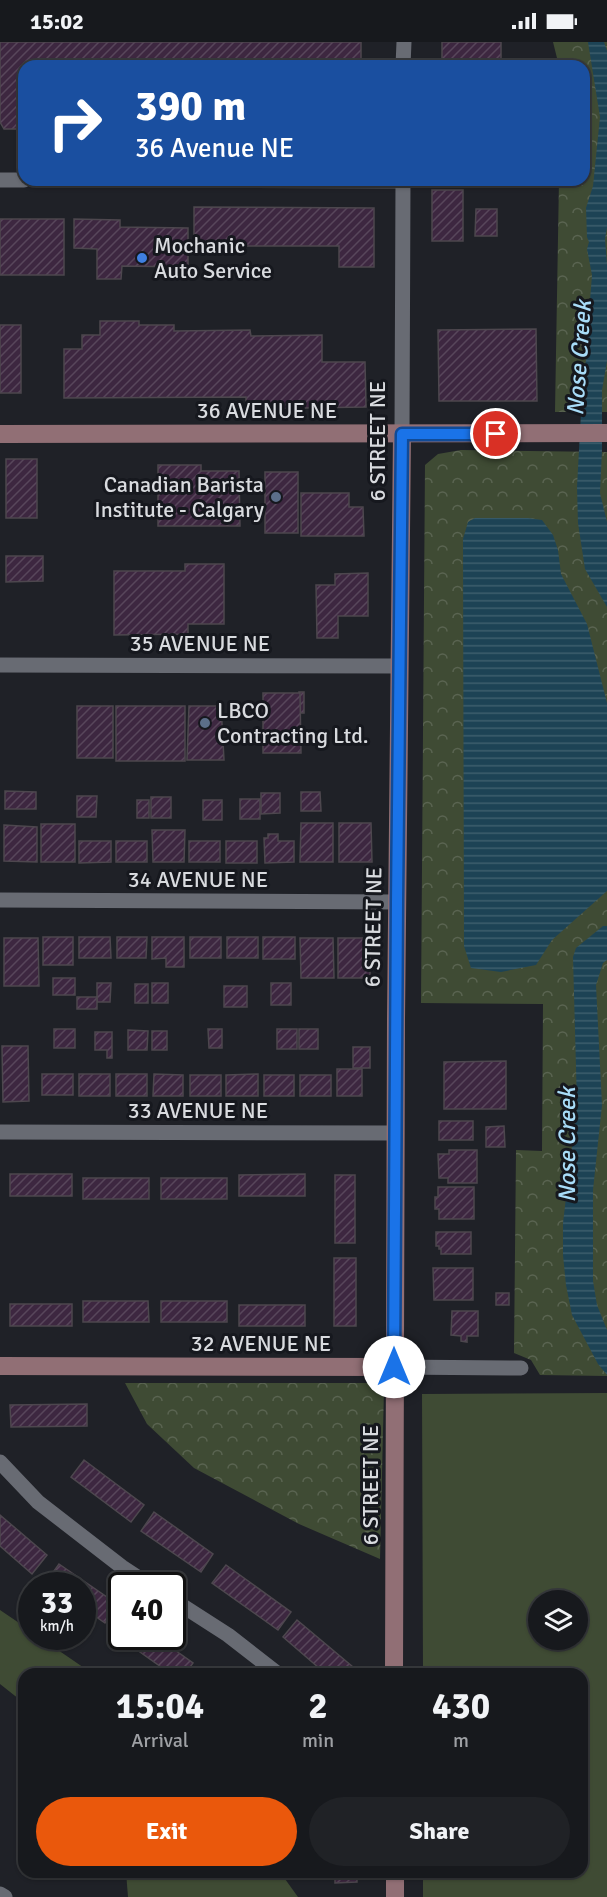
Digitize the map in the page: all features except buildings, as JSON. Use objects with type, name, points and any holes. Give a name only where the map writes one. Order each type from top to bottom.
[{"type":"street","points":[[404,42],[404,60]]},
{"type":"street","points":[[0,180],[18,180]]},
{"type":"street","name":"6 STREET NE","points":[[394,1668],[394,1367],[403,186]]},
{"type":"street","name":"36 AVENUE NE","points":[[0,434],[607,433]]},
{"type":"street","name":"35 AVENUE NE","points":[[0,665],[400,666]]},
{"type":"street","name":"34 AVENUE NE","points":[[0,900],[397,902]]},
{"type":"street","name":"33 AVENUE NE","points":[[0,1132],[396,1133]]},
{"type":"street","name":"32 AVENUE NE","points":[[0,1366],[521,1368]]},
{"type":"street","points":[[0,1462],[38,1502],[130,1572]]},
{"type":"street","points":[[186,1608],[228,1635],[270,1668]]},
{"type":"street","points":[[395,1878],[395,1897]]},
{"type":"street","points":[[0,1894],[5,1897]]},
{"type":"green space","points":[[553,42],[607,42],[607,412],[555,412],[559,186],[590,186],[590,60],[558,60]]},
{"type":"green space","points":[[461,450],[607,452],[607,1376],[540,1375],[531,1360],[514,1353],[516,1150],[542,1151],[543,1004],[421,1003],[425,465],[438,454]]},
{"type":"green space","points":[[125,1383],[374,1383],[384,1389],[380,1559],[299,1524],[194,1468],[147,1424]]},
{"type":"green space","points":[[607,1393],[607,1897],[423,1897],[423,1878],[588,1878],[588,1668],[423,1668],[422,1394]]},
{"type":"green space","points":[[0,1610],[18,1622],[18,1650],[58,1650],[84,1668],[18,1668],[18,1698],[0,1684]]},
{"type":"green space","points":[[126,1878],[284,1878],[298,1897],[128,1897]]},
{"type":"water","points":[[588,42],[604,42],[607,51],[607,227],[605,239],[607,361],[602,390],[600,493],[607,522],[607,607],[585,569],[578,523],[577,487],[583,375],[588,351],[592,275],[587,249],[589,242],[586,208],[593,186],[600,117]]},
{"type":"water","points":[[475,518],[542,520],[553,535],[558,550],[561,574],[587,624],[607,703],[607,891],[552,940],[536,965],[501,972],[471,968],[464,946],[463,539],[468,522]]},
{"type":"water","points":[[603,926],[607,926],[607,960],[603,963],[596,985],[602,1105],[593,1190],[593,1281],[597,1305],[607,1330],[607,1375],[598,1364],[572,1315],[563,1255],[563,1223],[577,1104],[573,957],[576,948]]},
{"type":"place","name":"Mochanic Auto Service","points":[[142,258]]},
{"type":"place","name":"Canadian Barista Institute - Calgary","points":[[276,497]]},
{"type":"place","name":"LBCO Contracting Ltd.","points":[[205,723]]},
{"type":"route","points":[[394,1367],[402,434],[496,434]]},
{"type":"water label","name":"Nose Creek","points":[[579,358]]},
{"type":"water label","name":"Nose Creek","points":[[567,1145]]}]
